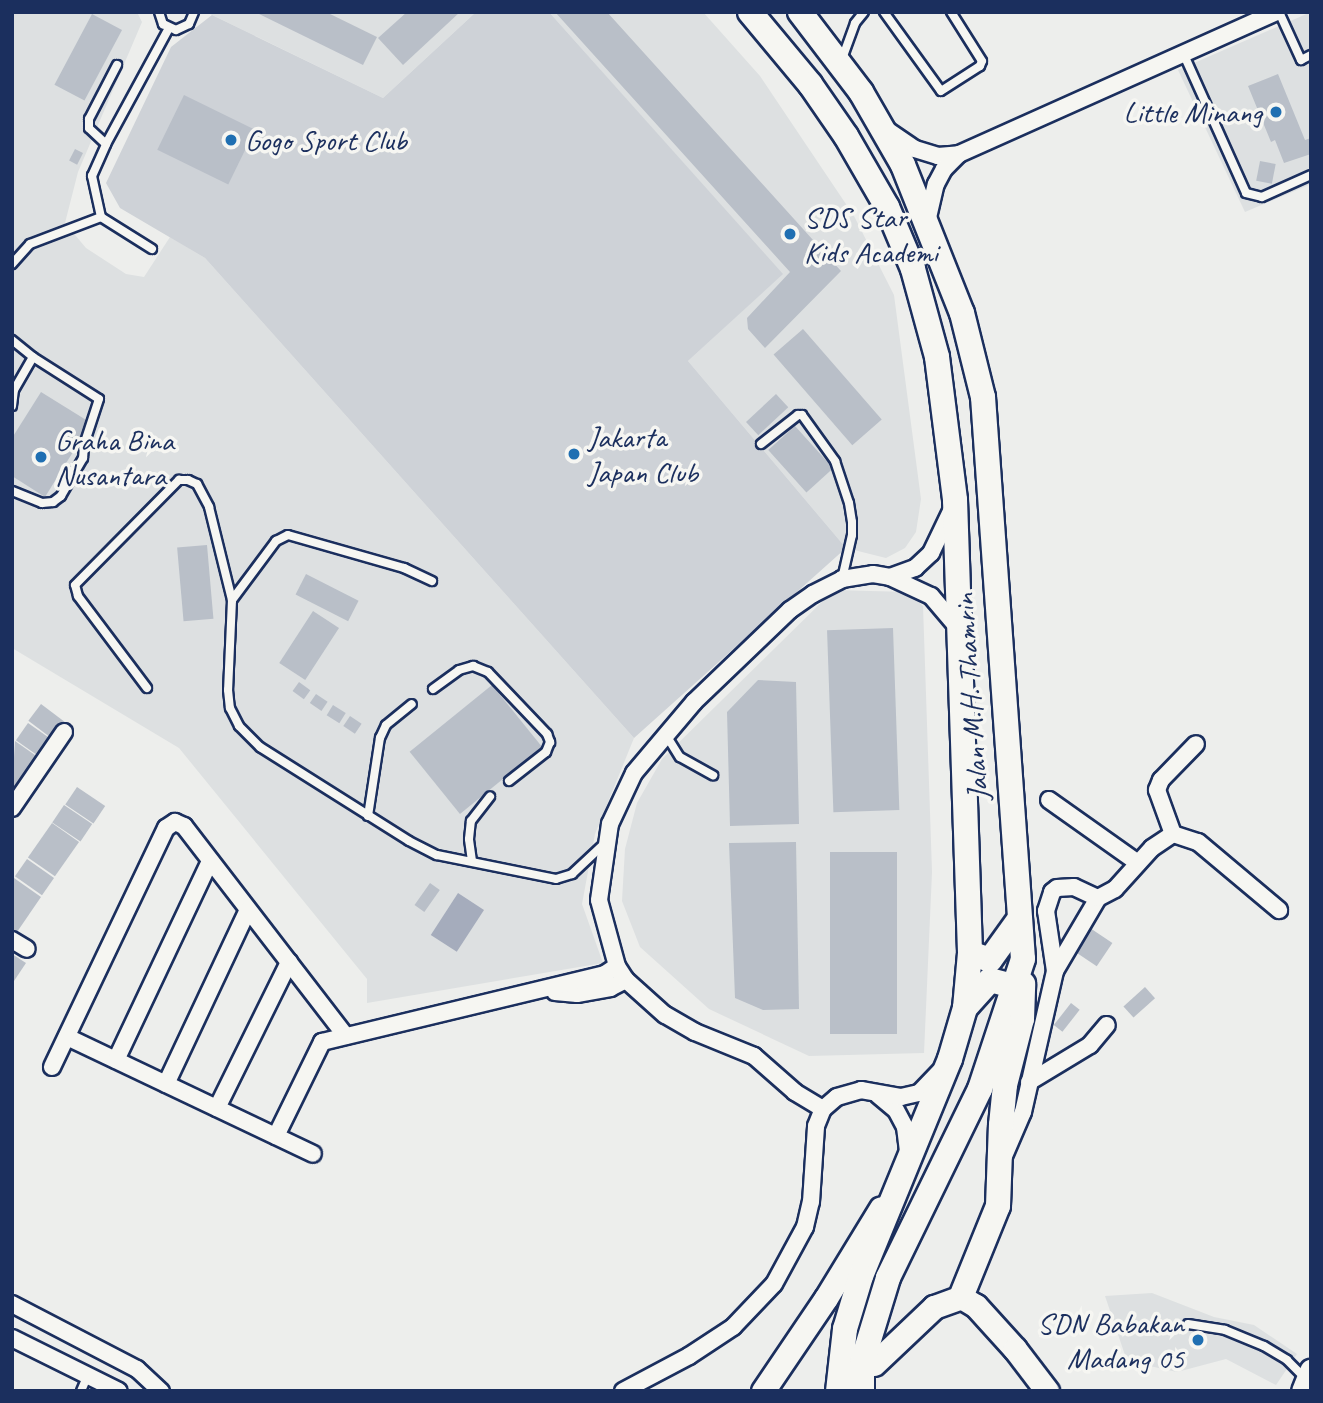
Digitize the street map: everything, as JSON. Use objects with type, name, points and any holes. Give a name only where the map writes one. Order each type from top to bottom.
[{"type":"main road","name":"Jalan M.H. Thamrin","points":[[750,12],[810,84],[846,136],[887,206],[914,269],[937,357],[955,500],[970,953],[965,1008],[950,1059],[861,1276],[845,1329],[838,1391]]},
{"type":"main road","name":"Jalan M.H. Thamrin","points":[[800,12],[841,63],[884,127],[927,222],[962,313],[983,397],[1018,921],[1023,959],[980,1089],[888,1278],[862,1363],[862,1391]]},
{"type":"main road","points":[[914,269],[942,259]]},
{"type":"main road","points":[[970,953],[990,960],[1018,921]]},
{"type":"main road","points":[[874,1364],[934,1307],[961,1297],[998,1206],[1005,1085],[1022,1019],[1023,959]]},
{"type":"main road","points":[[965,1008],[990,980],[1013,986]]},
{"type":"main road","points":[[763,1391],[826,1298],[909,1161]]},
{"type":"main road","points":[[961,1297],[976,1306],[987,1318],[1047,1391]]},
{"type":"street","points":[[884,127],[915,149],[938,156],[959,154],[1278,12]]},
{"type":"street","points":[[927,222],[936,184],[944,169],[959,154]]},
{"type":"street","points":[[890,577],[915,568],[931,553],[940,539],[955,500]]},
{"type":"street","points":[[823,1109],[795,1092],[754,1056],[695,1032],[666,1015],[622,973],[599,900],[605,843],[613,814],[634,774],[694,702],[790,610],[842,579],[873,574],[890,577],[931,596],[961,631]]},
{"type":"street","points":[[12,808],[64,732]]},
{"type":"street","points":[[1173,834],[1157,790],[1161,780],[1196,744]]},
{"type":"street","points":[[1049,800],[1138,863]]},
{"type":"street","points":[[52,1067],[166,828],[175,822],[184,827],[346,1036]]},
{"type":"street","points":[[999,1168],[1023,1112],[1055,971],[1098,898],[1115,889],[1152,848],[1173,834]]},
{"type":"street","points":[[1173,834],[1198,842],[1279,910]]},
{"type":"street","points":[[116,1060],[210,861]]},
{"type":"street","points":[[1055,971],[1045,911],[1048,896],[1057,888],[1074,887],[1098,898]]},
{"type":"street","points":[[166,1084],[248,910]]},
{"type":"street","points":[[217,1108],[289,962]]},
{"type":"street","points":[[276,1136],[322,1042],[605,974],[622,973]]},
{"type":"street","points":[[1029,1082],[1090,1045],[1107,1025]]},
{"type":"street","points":[[67,1037],[313,1154]]},
{"type":"street","points":[[624,1391],[689,1356],[733,1327],[774,1284],[805,1227],[811,1202],[816,1126],[823,1109],[837,1097],[861,1090],[901,1097],[919,1093],[950,1059]]},
{"type":"street","points":[[876,1094],[896,1111],[905,1127],[909,1161]]},
{"type":"street","points":[[12,1304],[120,1361],[152,1380],[162,1391]]},
{"type":"street","points":[[12,1338],[84,1384],[114,1388],[120,1361]]},
{"type":"lane","points":[[159,12],[163,24],[169,28],[183,28],[189,24],[194,12]]},
{"type":"lane","points":[[841,63],[855,23],[864,12]]},
{"type":"lane","points":[[884,12],[941,91],[982,64],[951,12]]},
{"type":"lane","points":[[1278,12],[1301,60],[1311,55]]},
{"type":"lane","points":[[152,248],[101,217],[92,176],[106,144],[169,28]]},
{"type":"lane","points":[[1184,55],[1246,193],[1262,197],[1311,176]]},
{"type":"lane","points":[[106,144],[89,128],[89,119],[117,65]]},
{"type":"lane","points":[[12,264],[30,244],[101,217]]},
{"type":"lane","points":[[12,340],[33,357],[99,399],[84,445],[83,458],[61,496],[53,502],[42,503],[12,491]]},
{"type":"lane","points":[[12,406],[15,390],[33,357]]},
{"type":"lane","points":[[761,444],[798,415],[802,415],[835,461],[849,503],[852,535],[842,579]]},
{"type":"lane","points":[[147,688],[78,596],[75,585],[179,480],[197,484],[209,507],[232,600],[228,690],[230,708],[239,726],[260,747],[368,816],[437,855],[556,879],[572,874],[605,843]]},
{"type":"lane","points":[[232,600],[276,541],[288,535],[404,568],[432,581]]},
{"type":"lane","points":[[433,689],[459,670],[473,666],[488,672],[547,734],[550,742],[546,752],[509,781]]},
{"type":"lane","points":[[368,816],[380,738],[386,725],[412,704]]},
{"type":"lane","points":[[666,736],[680,757],[713,775]]},
{"type":"lane","points":[[472,861],[469,839],[471,821],[489,797]]},
{"type":"lane","points":[[1188,1324],[1225,1330],[1264,1346],[1287,1360],[1307,1380]]},
{"type":"shaded area","points":[[12,12],[137,12],[142,22],[78,172],[65,223],[86,248],[126,274],[144,277],[170,237],[205,258],[634,738],[595,834],[582,904],[603,963],[367,1003],[367,979],[179,748],[12,648]]},
{"type":"shaded area","points":[[206,12],[476,12],[383,98]]},
{"type":"shaded area","name":"Jakarta Japan Club","points":[[476,12],[549,12],[783,274],[688,361],[846,548],[634,738],[205,258],[120,208],[106,183],[171,47],[212,15],[383,98]]},
{"type":"shaded area","points":[[549,12],[703,12],[760,76],[854,216],[894,295],[921,499],[916,532],[905,548],[886,558],[846,548],[688,361],[782,274]]},
{"type":"shaded area","points":[[1311,12],[1311,184],[1245,212],[1178,70]]},
{"type":"shaded area","points":[[834,590],[908,592],[923,606],[932,872],[924,1053],[809,1056],[709,1009],[640,947],[622,901],[625,849],[637,803],[662,759]]},
{"type":"shaded area","name":"SDN Babakan Madang 05","points":[[1152,1293],[1214,1317],[1254,1325],[1297,1354],[1276,1385],[1226,1359],[1177,1372],[1127,1361],[1105,1296]]},
{"type":"water","points":[[458,893],[484,910],[457,952],[431,935]]},
{"type":"building","points":[[255,12],[326,12],[377,37],[363,65]]},
{"type":"building","points":[[407,12],[460,12],[403,65],[378,38]]},
{"type":"building","points":[[555,12],[607,12],[841,271],[765,348],[748,329],[747,318],[790,272]]},
{"type":"building","points":[[92,14],[122,30],[84,101],[54,85]]},
{"type":"building","name":"Little Minang","points":[[1278,74],[1305,140],[1311,138],[1311,154],[1284,163],[1275,140],[1271,142],[1248,86]]},
{"type":"building","points":[[184,95],[255,130],[228,184],[157,150]]},
{"type":"building","points":[[75,149],[83,153],[77,165],[69,161]]},
{"type":"building","points":[[1260,161],[1276,164],[1272,184],[1256,181]]},
{"type":"building","points":[[803,329],[882,420],[852,445],[774,355]]},
{"type":"building","name":"Graha Bina Nusantara","points":[[41,392],[91,423],[45,497],[12,476],[12,438]]},
{"type":"building","points":[[776,394],[788,407],[758,435],[746,422]]},
{"type":"building","points":[[795,426],[833,468],[806,492],[768,450]]},
{"type":"building","points":[[207,545],[213,619],[184,621],[177,548]]},
{"type":"building","points":[[306,574],[359,601],[348,621],[296,594]]},
{"type":"building","points":[[313,611],[339,628],[305,680],[279,663]]},
{"type":"building","points":[[893,628],[899,810],[833,812],[827,630]]},
{"type":"building","points":[[758,680],[796,682],[799,824],[730,826],[727,712]]},
{"type":"building","points":[[299,682],[310,690],[304,699],[293,691]]},
{"type":"building","points":[[492,685],[542,747],[460,814],[410,752]]},
{"type":"building","points":[[316,694],[328,702],[321,711],[310,703]]},
{"type":"building","points":[[41,704],[68,724],[56,741],[28,721]]},
{"type":"building","points":[[333,705],[346,713],[339,723],[327,715]]},
{"type":"building","points":[[350,716],[362,724],[355,734],[343,726]]},
{"type":"building","points":[[28,723],[55,742],[43,759],[16,740]]},
{"type":"building","points":[[15,741],[42,760],[19,796],[12,791]]},
{"type":"building","points":[[77,787],[105,806],[93,823],[65,804]]},
{"type":"building","points":[[64,805],[92,824],[80,841],[52,822]]},
{"type":"building","points":[[52,823],[79,842],[55,876],[28,857]]},
{"type":"building","points":[[796,842],[799,1009],[763,1010],[735,998],[729,843]]},
{"type":"building","points":[[830,852],[897,852],[897,1034],[830,1034]]},
{"type":"building","points":[[27,859],[54,878],[42,895],[15,876]]},
{"type":"building","points":[[14,878],[41,897],[17,932],[12,929]]},
{"type":"building","points":[[430,883],[440,890],[424,912],[415,905]]},
{"type":"building","points":[[1090,928],[1112,943],[1097,966],[1074,951]]},
{"type":"building","points":[[12,954],[26,963],[12,984]]},
{"type":"building","points":[[1145,987],[1155,998],[1133,1018],[1123,1006]]},
{"type":"building","points":[[1071,1003],[1080,1010],[1062,1032],[1054,1025]]},
{"type":"place","name":"Little Minang","points":[[1276,112]]},
{"type":"place","name":"Gogo Sport Club","points":[[231,140]]},
{"type":"place","name":"SDS Star Kids Academi","points":[[790,234]]},
{"type":"place","name":"Jakarta Japan Club","points":[[574,454]]},
{"type":"place","name":"Graha Bina Nusantara","points":[[41,457]]},
{"type":"place","name":"SDN Babakan Madang 05","points":[[1198,1340]]}]
